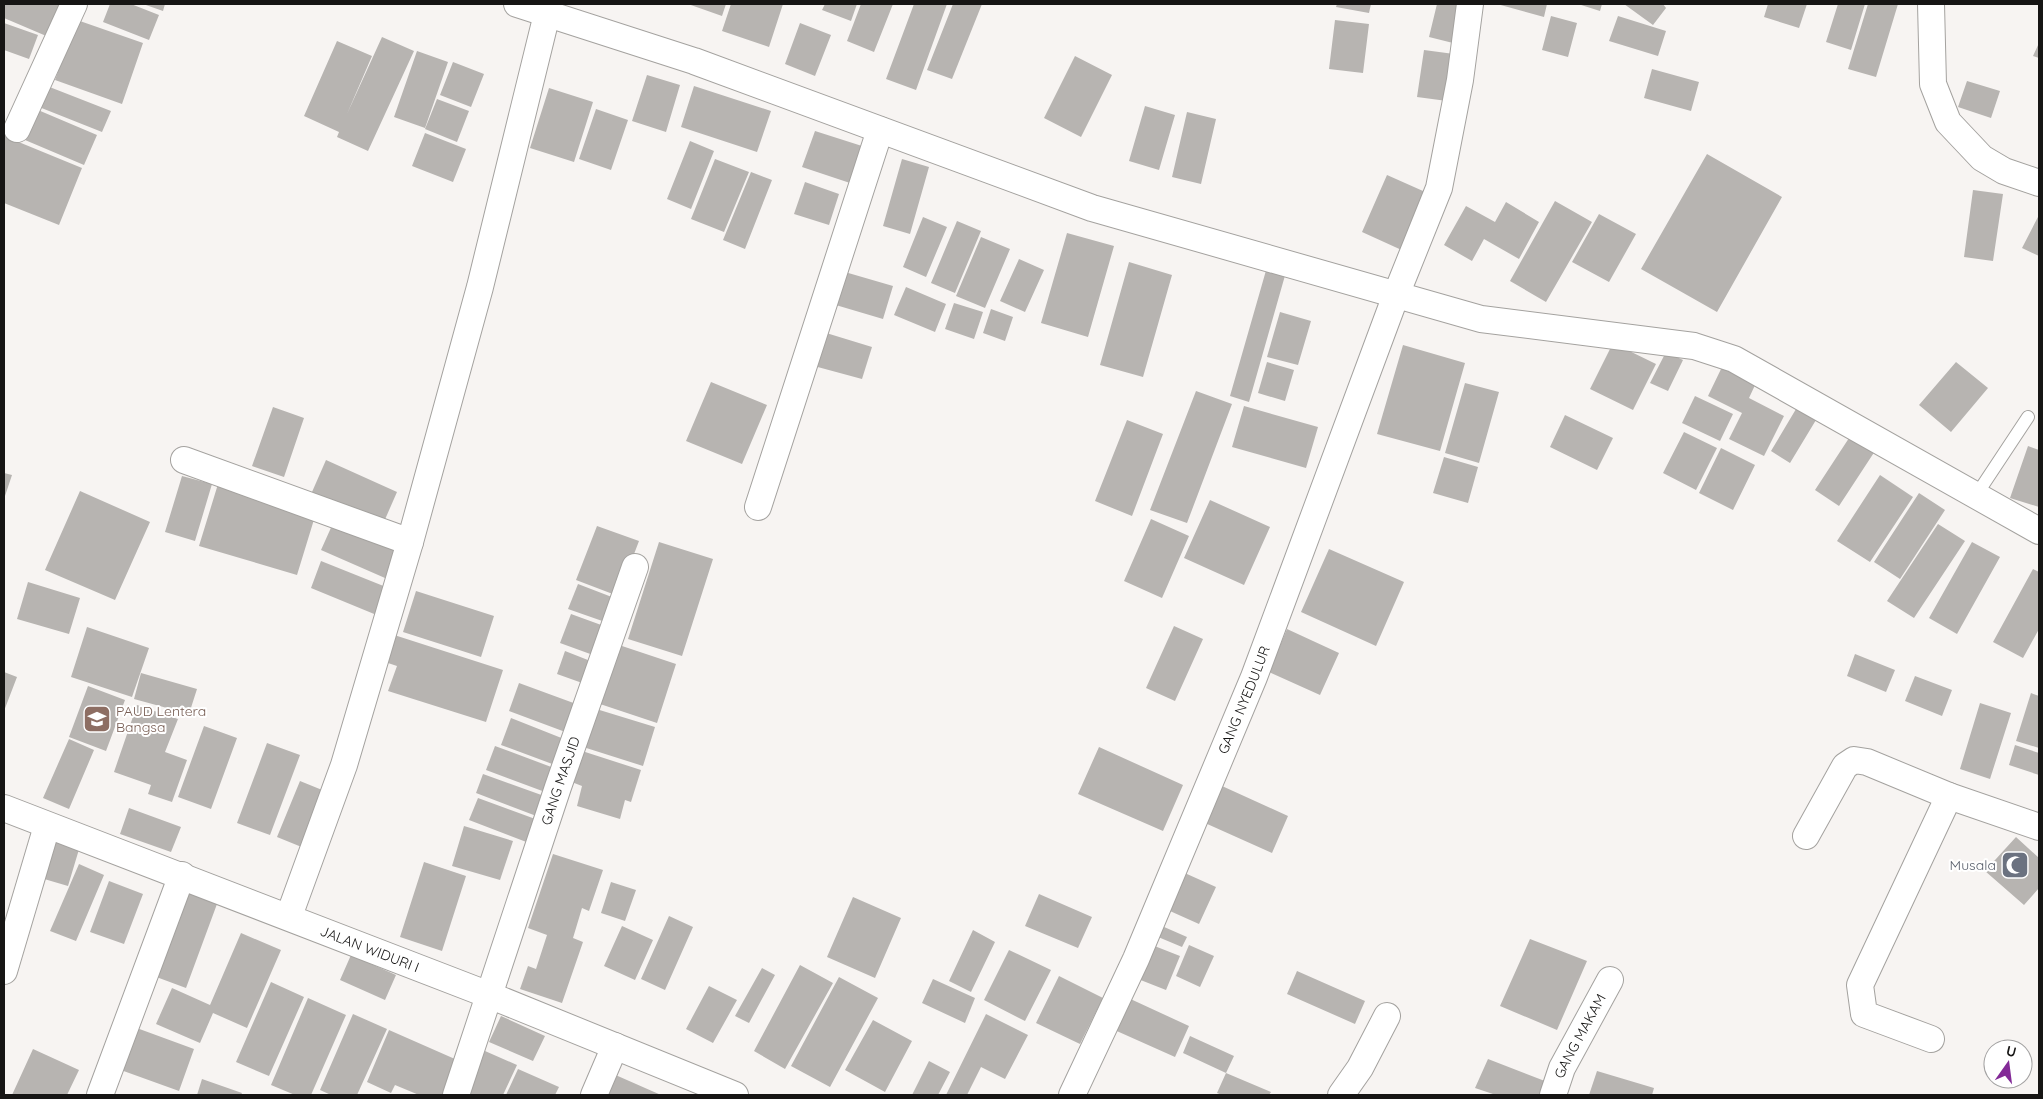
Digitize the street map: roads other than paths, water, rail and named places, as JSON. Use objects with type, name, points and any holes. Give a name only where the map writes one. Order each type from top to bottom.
[{"type":"street","points":[[17,129],[74,4]]},
{"type":"street","points":[[517,4],[694,62],[1092,208],[1481,319],[1694,346],[1734,359],[1977,494],[2039,531]]},
{"type":"street","name":"GANG NYEDULUR","points":[[1072,1095],[1136,960],[1254,677],[1396,295],[1440,188],[1460,80],[1470,4]]},
{"type":"street","points":[[1931,4],[1933,84],[1948,122],[1982,158],[2004,171],[2039,183]]},
{"type":"street","points":[[289,916],[344,765],[410,542],[480,287],[547,14]]},
{"type":"street","points":[[758,507],[880,130]]},
{"type":"street","points":[[184,460],[410,542]]},
{"type":"street","name":"GANG MASJID","points":[[456,1095],[558,787],[635,567]]},
{"type":"street","points":[[1806,836],[1845,766],[1854,760],[1867,762],[1950,796],[2039,827]]},
{"type":"street","points":[[1931,1039],[1864,1014],[1860,985],[1950,796]]},
{"type":"street","name":"JALAN WIDURI I","points":[[4,808],[47,826],[289,916],[735,1095]]},
{"type":"street","points":[[4,971],[47,826]]},
{"type":"street","points":[[100,1095],[182,875]]},
{"type":"street","name":"GANG MAKAM","points":[[1553,1095],[1562,1068],[1610,980]]},
{"type":"street","points":[[1342,1095],[1360,1068],[1387,1016]]},
{"type":"street","points":[[594,1095],[615,1046]]},
{"type":"lane","points":[[1977,494],[2028,417]]},
{"type":"place","name":"PAUD Lentera Bangsa","points":[[97,719]]},
{"type":"place","name":"Musala","points":[[2015,865]]}]
